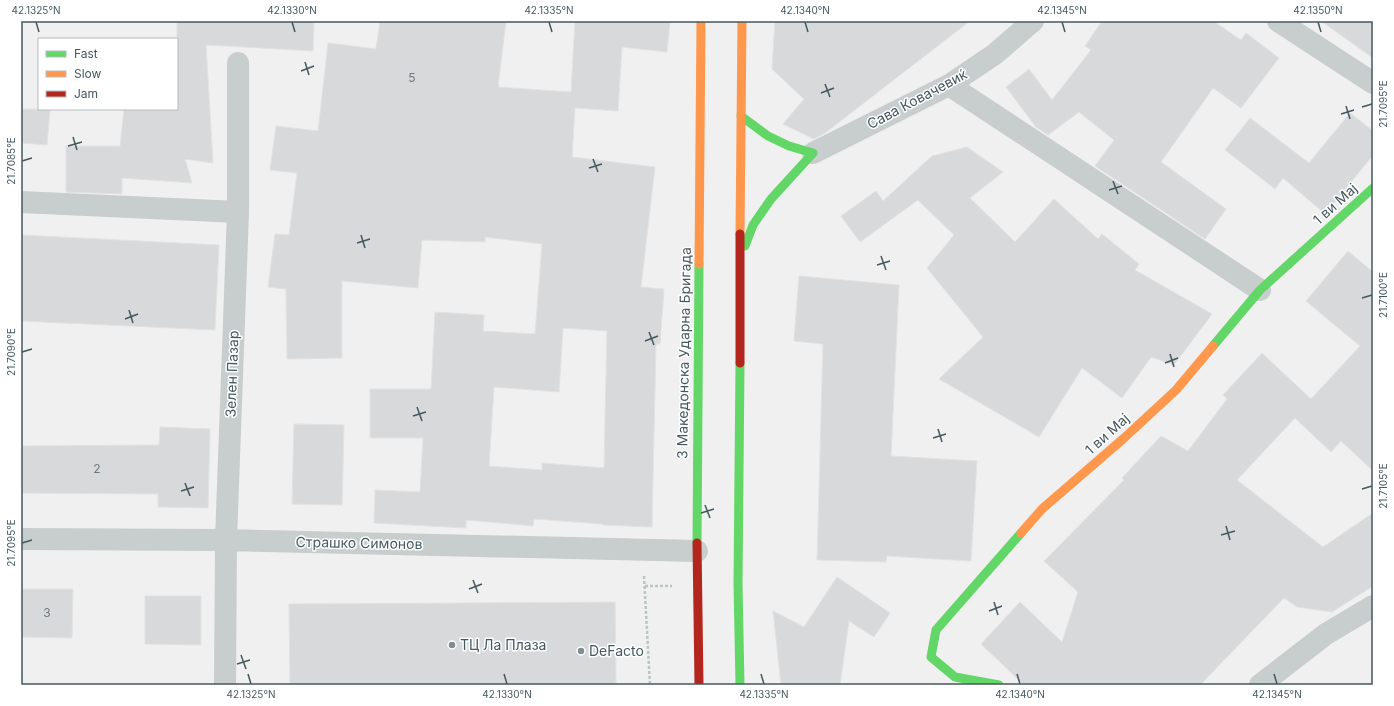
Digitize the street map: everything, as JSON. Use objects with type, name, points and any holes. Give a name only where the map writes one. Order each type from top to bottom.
[{"type":"street","name":"3 Македонска Ударна Бригада","points":[[699,685],[697,552],[701,21]]},
{"type":"street","points":[[740,685],[738,584],[742,21]]},
{"type":"street","name":"Сава Ковачевиќ","points":[[813,153],[949,85],[995,54],[1033,21]]},
{"type":"street","points":[[1278,21],[1373,83]]},
{"type":"street","name":"Зелен Пазар","points":[[225,685],[226,540],[238,212],[238,63]]},
{"type":"street","points":[[949,85],[1260,290]]},
{"type":"street","points":[[741,116],[768,136],[789,146],[813,153],[771,199],[753,224],[741,255]]},
{"type":"street","name":"1 ви Мај","points":[[999,685],[955,677],[931,657],[936,630],[1042,509],[1123,439],[1176,390],[1260,290],[1373,188]]},
{"type":"street","points":[[21,202],[238,212]]},
{"type":"street","name":"Страшко Симонов","points":[[21,539],[226,540],[697,552]]},
{"type":"street","points":[[1260,685],[1326,634],[1373,606]]},
{"type":"path","points":[[643,550],[650,685]]},
{"type":"building","points":[[177,21],[314,21],[313,51],[206,45],[213,163],[185,159],[192,183],[122,178],[122,194],[66,192],[66,146],[120,146],[124,110],[178,110]]},
{"type":"building","points":[[380,21],[506,21],[498,87],[571,92],[575,21],[670,21],[667,52],[622,47],[618,111],[575,108],[572,157],[655,167],[641,287],[664,289],[660,344],[656,344],[652,527],[603,525],[534,519],[533,526],[466,520],[466,528],[374,523],[375,490],[420,492],[423,438],[370,438],[370,389],[431,389],[435,312],[484,315],[483,331],[535,334],[542,244],[485,237],[485,242],[422,240],[418,288],[342,281],[342,358],[287,359],[286,289],[268,287],[275,234],[289,235],[297,173],[270,170],[276,126],[318,131],[328,43],[376,49]],"holes":[[[563,328],[607,331],[604,468],[542,463],[542,470],[489,466],[494,387],[559,392]]]},
{"type":"building","points":[[775,21],[970,21],[825,133],[814,139],[783,124],[804,99],[772,69]]},
{"type":"building","points":[[1102,21],[1213,21],[1241,40],[1246,33],[1279,58],[1241,108],[1213,88],[1161,162],[1226,209],[1205,239],[1095,166],[1114,140],[1079,112],[1048,135],[1036,127],[1006,87],[1029,69],[1052,100],[1091,50],[1085,46]]},
{"type":"building","points":[[1321,21],[1373,21],[1373,58]]},
{"type":"building","points":[[21,109],[50,110],[47,145],[21,143]]},
{"type":"building","points":[[1350,113],[1373,131],[1373,155],[1325,214],[1283,178],[1275,189],[1225,150],[1250,118],[1309,163]]},
{"type":"building","points":[[967,147],[1003,172],[970,198],[1015,242],[1054,199],[1098,239],[1102,234],[1139,264],[1135,270],[1212,314],[1174,365],[1151,357],[1122,398],[1082,368],[1039,437],[939,379],[983,337],[927,268],[954,235],[918,200],[860,242],[841,216],[876,191],[883,201],[932,156]]},
{"type":"building","points":[[21,235],[219,245],[215,330],[21,321]]},
{"type":"building","points":[[1348,251],[1373,272],[1373,471],[1341,441],[1331,452],[1295,418],[1237,480],[1323,547],[1373,513],[1373,586],[1332,612],[1297,607],[1284,598],[1200,685],[1024,685],[981,644],[1020,602],[1062,642],[1078,592],[1044,561],[1124,480],[1122,478],[1161,436],[1188,451],[1227,399],[1223,395],[1262,353],[1311,399],[1360,346],[1306,301]]},
{"type":"building","points":[[799,276],[899,285],[891,456],[977,461],[971,561],[887,556],[886,562],[817,560],[823,344],[794,341]]},
{"type":"building","points":[[294,424],[344,425],[342,505],[292,504]]},
{"type":"building","points":[[160,427],[210,429],[208,508],[158,507],[158,494],[21,493],[21,446],[159,445]]},
{"type":"building","points":[[837,577],[890,613],[874,637],[849,621],[840,685],[781,685],[773,611],[804,627]]},
{"type":"building","points":[[21,589],[73,589],[72,638],[21,637]]},
{"type":"building","points":[[145,596],[201,596],[201,645],[145,644]]},
{"type":"building","name":"ТЦ Ла Плаза","points":[[615,602],[616,685],[290,685],[289,604]]},
{"type":"traffic: fast","points":[[741,116],[768,136],[789,146],[813,153],[771,199],[753,225],[745,246]]},
{"type":"traffic: fast","points":[[1213,346],[1260,290],[1373,188]]},
{"type":"traffic: fast","points":[[697,543],[699,264]]},
{"type":"traffic: fast","points":[[740,363],[738,584],[740,685]]},
{"type":"traffic: fast","points":[[999,685],[955,677],[931,657],[936,630],[1021,533]]},
{"type":"traffic: slow","points":[[699,264],[701,21]]},
{"type":"traffic: slow","points":[[740,234],[742,21]]},
{"type":"traffic: slow","points":[[1021,533],[1042,509],[1123,439],[1176,390],[1213,346]]},
{"type":"traffic: jam","points":[[740,234],[740,363]]},
{"type":"traffic: jam","points":[[697,543],[699,685]]},
{"type":"place","name":"ТЦ Ла Плаза","points":[[452,645]]},
{"type":"place","name":"DeFacto","points":[[581,651]]}]
